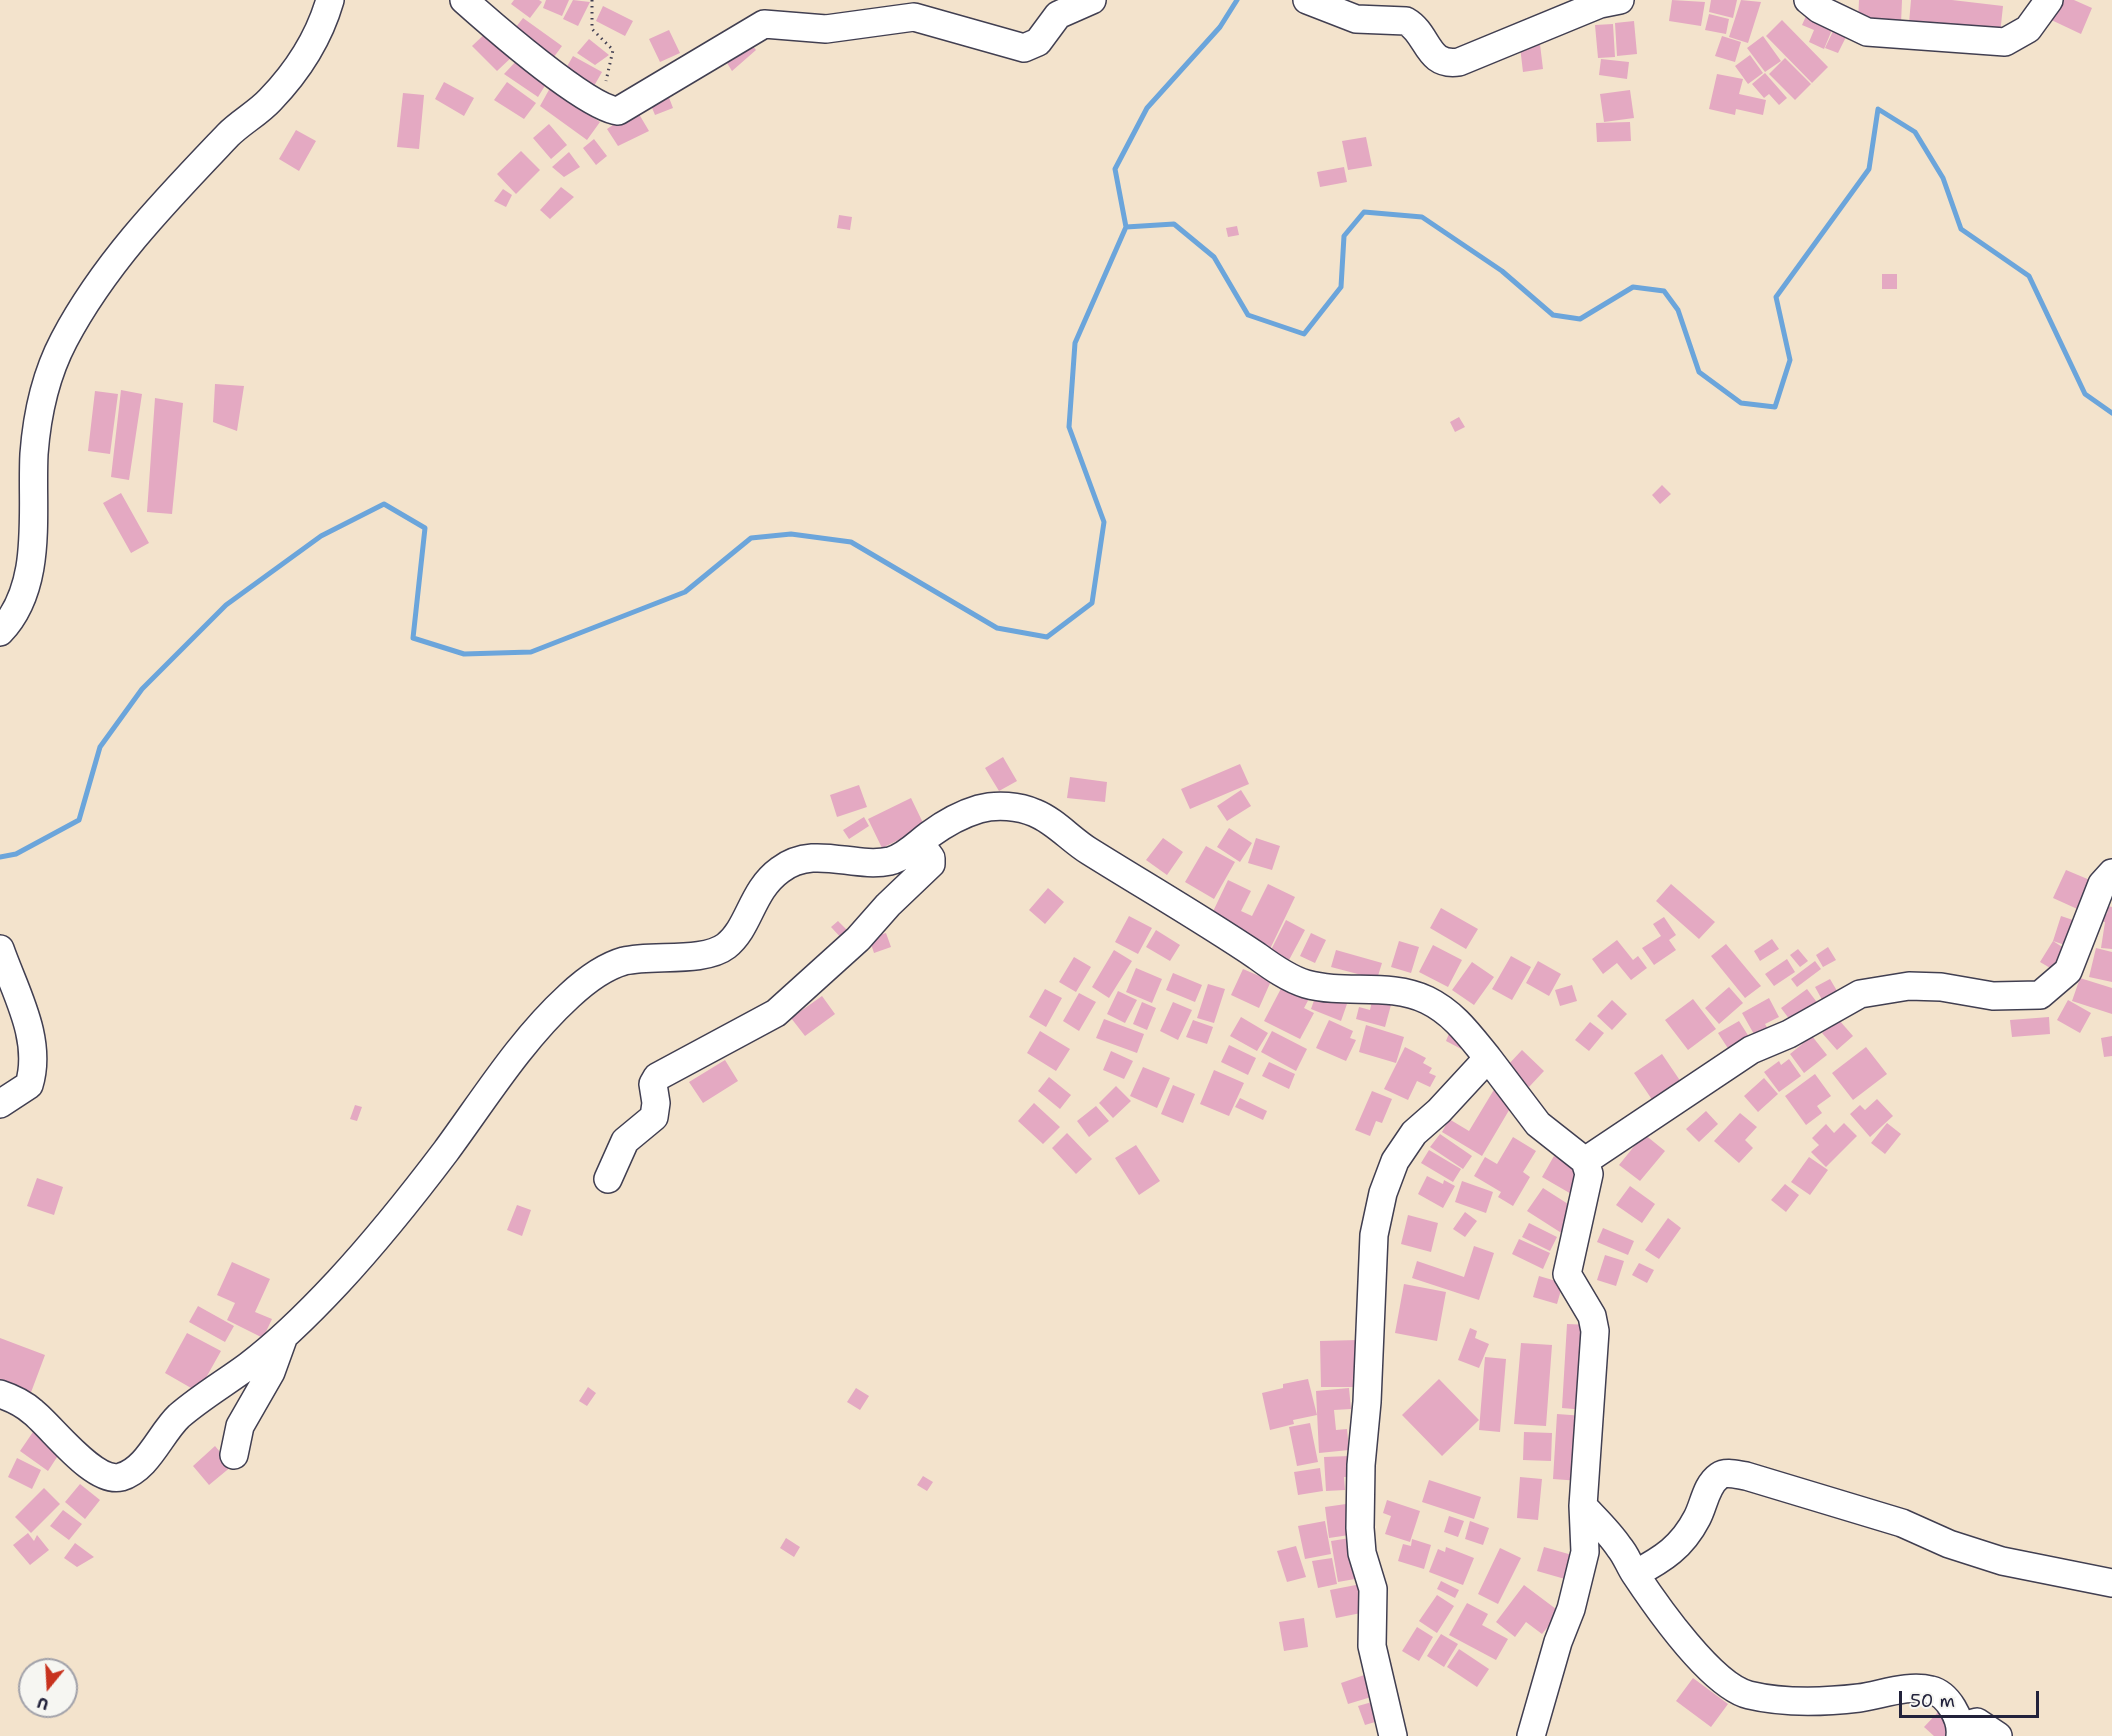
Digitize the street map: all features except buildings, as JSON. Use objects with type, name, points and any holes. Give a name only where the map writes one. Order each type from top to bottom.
[{"type":"street","points":[[0,632],[11,621],[23,598],[28,578],[34,452],[40,407],[48,376],[64,340],[119,257],[145,223],[231,132],[270,101],[300,64],[320,32],[330,0]]},
{"type":"street","points":[[464,0],[505,36],[594,101],[610,110],[622,110],[737,38],[764,24],[826,29],[914,17],[1024,48],[1038,42],[1058,15],[1092,0]]},
{"type":"street","points":[[1307,0],[1356,19],[1406,21],[1437,58],[1452,63],[1600,4],[1620,0]]},
{"type":"street","points":[[1808,0],[1819,9],[1867,32],[2005,42],[2028,29],[2049,0]]},
{"type":"street","points":[[0,1394],[24,1404],[87,1465],[115,1478],[125,1476],[149,1455],[175,1420],[210,1391],[248,1366],[284,1335],[337,1283],[442,1156],[510,1061],[566,998],[593,976],[607,967],[627,960],[713,953],[727,945],[740,930],[755,897],[783,867],[801,860],[822,857],[872,862],[892,860],[944,825],[980,809],[1011,807],[1040,814],[1079,845],[1200,918],[1291,978],[1317,986],[1402,991],[1423,998],[1454,1018],[1488,1058],[1538,1124],[1585,1161],[1589,1179],[1567,1274],[1592,1316],[1595,1331],[1583,1506],[1585,1552],[1571,1608],[1558,1642],[1531,1736]]},
{"type":"street","points":[[608,1179],[625,1141],[654,1118],[656,1109],[653,1084],[657,1077],[776,1013],[858,939],[931,864],[931,858],[920,843]]},
{"type":"street","points":[[1585,1161],[1751,1050],[1789,1034],[1860,994],[1908,986],[1941,987],[1993,996],[2040,995],[2068,971],[2102,884],[2112,873]]},
{"type":"street","points":[[0,949],[33,1042],[35,1060],[29,1085],[0,1104]]},
{"type":"street","points":[[1393,1736],[1372,1646],[1373,1589],[1362,1553],[1360,1528],[1361,1465],[1367,1402],[1374,1234],[1383,1193],[1395,1161],[1414,1133],[1439,1111],[1488,1058]]},
{"type":"street","points":[[234,1455],[240,1426],[271,1372],[284,1335]]},
{"type":"street","points":[[1635,1574],[1670,1555],[1697,1519],[1712,1483],[1720,1474],[1726,1473],[1746,1476],[1902,1523],[1948,1544],[2002,1561],[2112,1583]]},
{"type":"street","points":[[1583,1506],[1619,1546],[1635,1574],[1714,1675],[1748,1695],[1790,1700],[1857,1698],[1922,1688],[1945,1697],[1960,1731],[1977,1722],[1998,1736]]},
{"type":"path","points":[[592,0],[592,29],[613,50],[608,75],[594,101]]},
{"type":"waterway","points":[[1126,227],[1115,169],[1147,108],[1220,27],[1237,0]]},
{"type":"waterway","points":[[0,857],[16,854],[79,820],[100,747],[142,689],[226,605],[321,536],[384,504],[425,528],[413,638],[464,654],[531,652],[685,592],[751,538],[791,534],[851,542],[997,628],[1047,637],[1092,603],[1104,522],[1069,427],[1075,343],[1126,227],[1174,224],[1214,257],[1248,315],[1304,334],[1341,287],[1344,236],[1364,212],[1422,217],[1502,271],[1553,315],[1580,319],[1633,287],[1664,291],[1678,310],[1699,372],[1741,403],[1775,407],[1790,360],[1776,297],[1869,169],[1878,109],[1915,132],[1943,178],[1961,229],[2029,276],[2085,394],[2112,413]]}]
